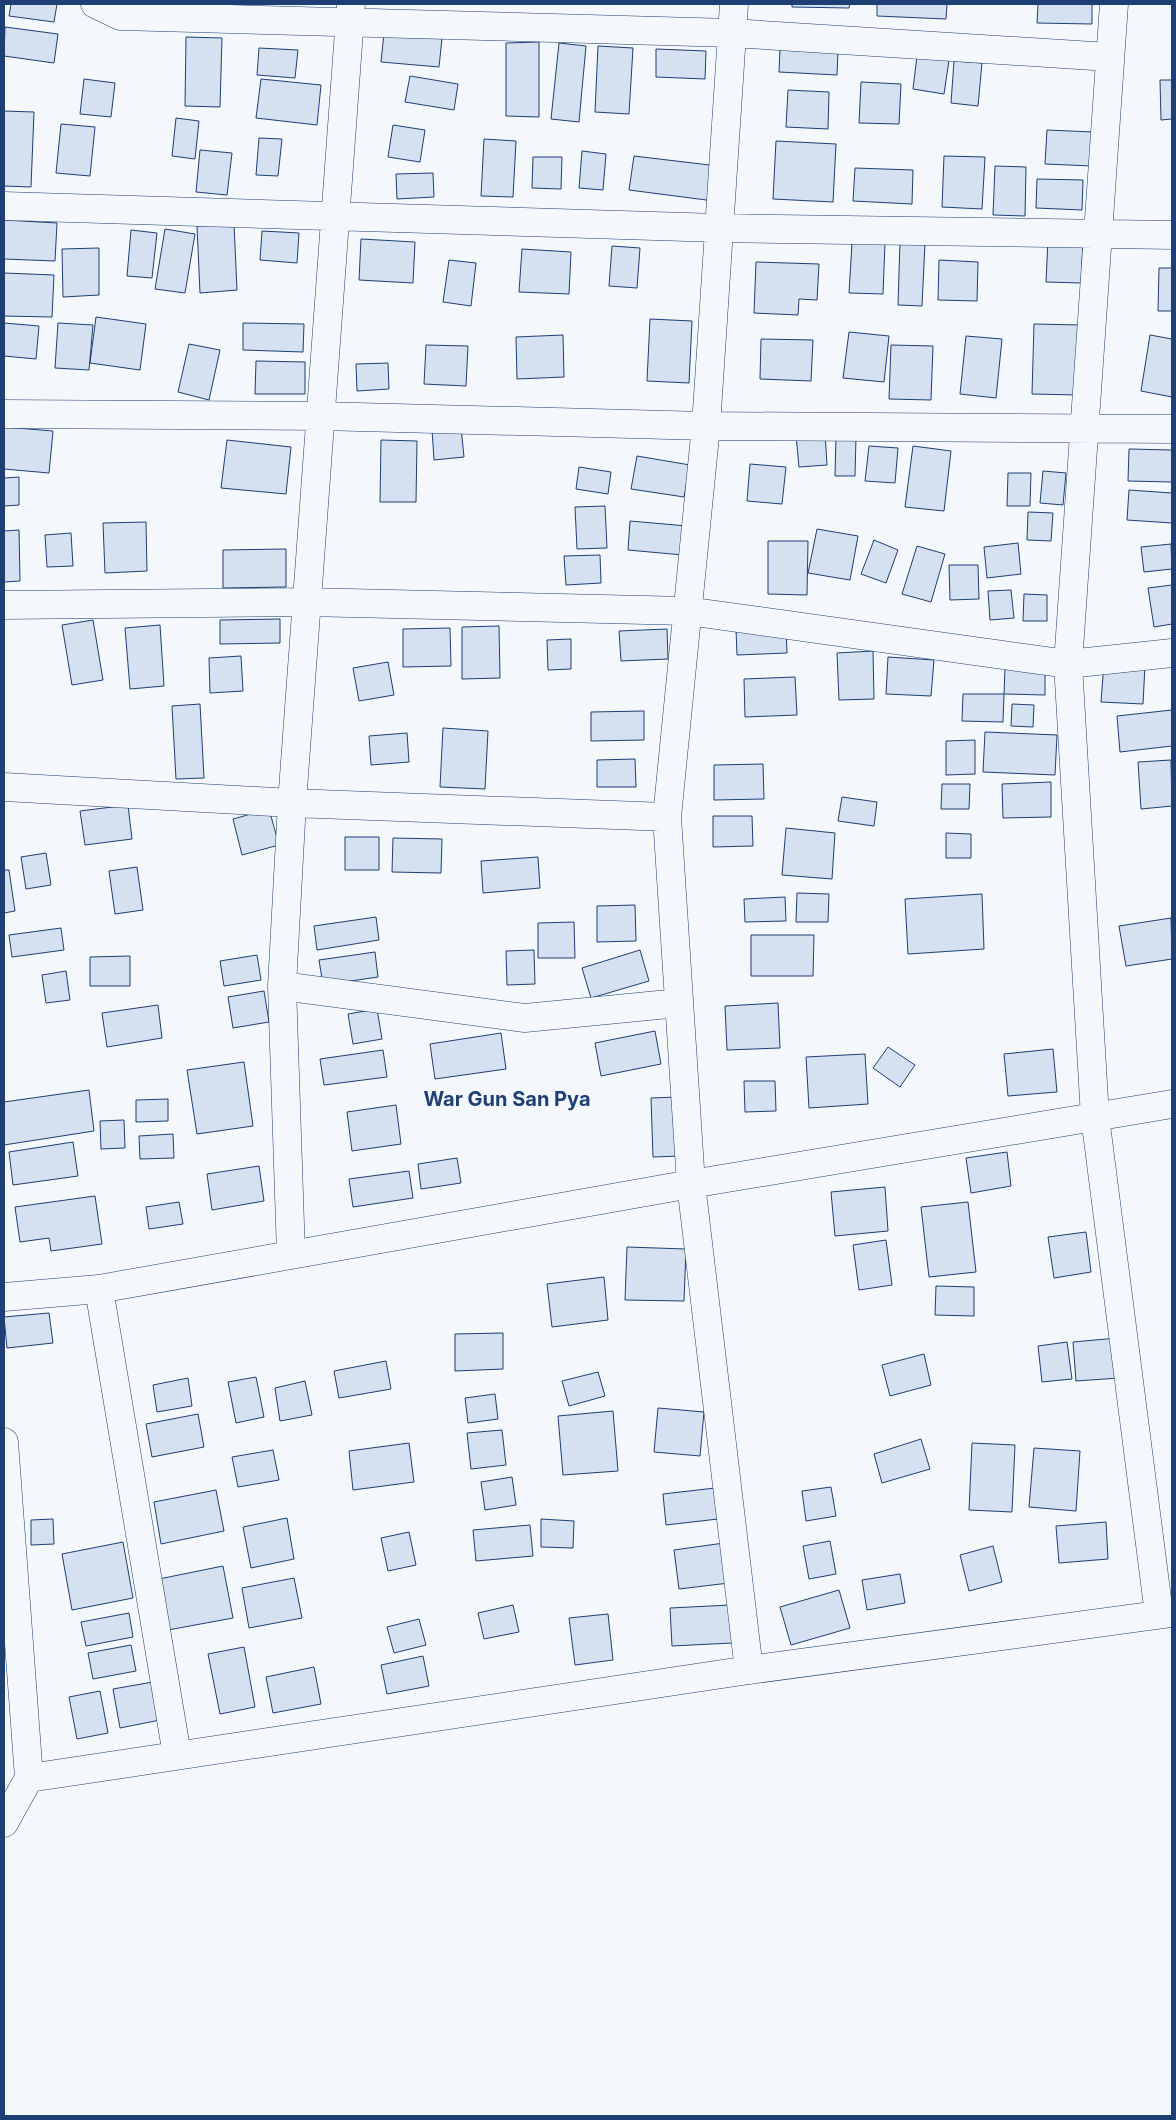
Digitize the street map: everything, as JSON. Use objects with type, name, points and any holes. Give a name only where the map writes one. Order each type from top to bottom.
[{"type":"street","points":[[96,4],[120,16],[350,13],[732,33],[1109,57]]},
{"type":"street","points":[[734,4],[706,426],[667,817],[690,1184],[749,1670]]},
{"type":"street","points":[[29,1778],[749,1670],[1166,1614],[1095,1117],[1068,664],[1114,4]]},
{"type":"street","points":[[291,1254],[282,986],[306,602],[350,13]]},
{"type":"street","points":[[4,206],[719,228],[1172,235]]},
{"type":"street","points":[[4,414],[320,416],[706,426],[1172,429]]},
{"type":"street","points":[[4,605],[306,602],[687,611],[1068,664],[1172,652]]},
{"type":"street","points":[[4,787],[292,803],[667,817]]},
{"type":"street","points":[[282,986],[525,1018],[678,1003]]},
{"type":"street","points":[[4,1297],[99,1289],[690,1184],[1172,1104]]},
{"type":"street","points":[[99,1289],[178,1755]]},
{"type":"street","points":[[4,1442],[29,1778],[4,1823]]},
{"type":"building","points":[[11,4],[57,4],[54,22],[9,16]]},
{"type":"building","points":[[792,4],[850,4],[849,8],[792,7]]},
{"type":"building","points":[[877,4],[947,4],[946,19],[877,16]]},
{"type":"building","points":[[1038,4],[1092,4],[1092,24],[1037,23]]},
{"type":"building","points":[[5,27],[58,34],[54,63],[4,56]]},
{"type":"building","points":[[384,33],[442,38],[439,67],[381,62]]},
{"type":"building","points":[[186,37],[222,38],[220,107],[185,106]]},
{"type":"building","points":[[539,42],[539,117],[506,116],[506,43]]},
{"type":"building","points":[[559,43],[586,46],[579,122],[551,119]]},
{"type":"building","points":[[598,46],[633,48],[629,114],[595,112]]},
{"type":"building","points":[[259,48],[298,50],[295,78],[257,75]]},
{"type":"building","points":[[656,49],[706,51],[705,79],[656,77]]},
{"type":"building","points":[[780,49],[838,50],[837,75],[779,72]]},
{"type":"building","points":[[917,56],[949,60],[944,94],[913,89]]},
{"type":"building","points":[[954,61],[982,63],[978,106],[951,103]]},
{"type":"building","points":[[410,76],[458,84],[454,110],[405,102]]},
{"type":"building","points":[[84,79],[115,83],[111,117],[80,114]]},
{"type":"building","points":[[261,79],[321,85],[317,125],[256,118]]},
{"type":"building","points":[[1160,80],[1172,80],[1172,119],[1161,120]]},
{"type":"building","points":[[861,82],[901,84],[899,124],[859,123]]},
{"type":"building","points":[[788,90],[829,92],[828,129],[786,127]]},
{"type":"building","points":[[4,111],[34,112],[31,187],[4,186]]},
{"type":"building","points":[[176,118],[199,121],[195,159],[172,156]]},
{"type":"building","points":[[61,124],[95,127],[90,176],[56,173]]},
{"type":"building","points":[[393,125],[425,130],[420,162],[388,157]]},
{"type":"building","points":[[1047,130],[1093,132],[1092,166],[1045,164]]},
{"type":"building","points":[[259,138],[282,139],[278,176],[256,175]]},
{"type":"building","points":[[484,139],[516,141],[513,197],[481,196]]},
{"type":"building","points":[[776,141],[836,144],[833,202],[773,199]]},
{"type":"building","points":[[200,150],[232,153],[227,195],[196,192]]},
{"type":"building","points":[[582,151],[606,154],[603,190],[579,188]]},
{"type":"building","points":[[634,156],[718,166],[714,201],[629,190]]},
{"type":"building","points":[[944,156],[985,157],[982,209],[942,207]]},
{"type":"building","points":[[533,157],[562,157],[561,189],[532,188]]},
{"type":"building","points":[[995,166],[1026,167],[1025,216],[993,215]]},
{"type":"building","points":[[855,168],[913,170],[912,204],[853,201]]},
{"type":"building","points":[[433,173],[434,197],[397,199],[396,174]]},
{"type":"building","points":[[1037,179],[1083,180],[1082,210],[1036,208]]},
{"type":"building","points":[[4,220],[57,223],[55,261],[4,259]]},
{"type":"building","points":[[234,224],[237,290],[200,293],[197,226]]},
{"type":"building","points":[[165,229],[195,234],[185,293],[155,289]]},
{"type":"building","points":[[131,230],[157,233],[152,278],[127,276]]},
{"type":"building","points":[[262,231],[299,233],[297,263],[260,260]]},
{"type":"building","points":[[361,239],[415,242],[413,283],[359,280]]},
{"type":"building","points":[[1048,240],[1083,242],[1081,283],[1046,282]]},
{"type":"building","points":[[900,242],[925,243],[922,306],[898,305]]},
{"type":"building","points":[[852,243],[885,244],[883,294],[849,293]]},
{"type":"building","points":[[612,246],[640,248],[637,288],[609,286]]},
{"type":"building","points":[[99,248],[99,295],[63,297],[62,249]]},
{"type":"building","points":[[522,249],[571,252],[569,294],[519,292]]},
{"type":"building","points":[[449,260],[476,263],[471,306],[443,302]]},
{"type":"building","points":[[939,260],[978,262],[977,301],[938,300]]},
{"type":"building","points":[[756,262],[819,264],[817,300],[799,299],[798,315],[754,313]]},
{"type":"building","points":[[1159,268],[1172,268],[1172,311],[1158,311]]},
{"type":"building","points":[[4,273],[54,275],[52,317],[4,316]]},
{"type":"building","points":[[96,317],[146,324],[140,370],[90,363]]},
{"type":"building","points":[[650,319],[692,321],[689,383],[647,381]]},
{"type":"building","points":[[4,323],[39,326],[36,359],[4,356]]},
{"type":"building","points":[[58,323],[93,325],[89,370],[55,368]]},
{"type":"building","points":[[243,323],[304,324],[303,352],[243,350]]},
{"type":"building","points":[[1034,324],[1082,325],[1079,395],[1032,394]]},
{"type":"building","points":[[849,332],[889,336],[884,382],[843,378]]},
{"type":"building","points":[[563,335],[564,377],[517,379],[516,337]]},
{"type":"building","points":[[1150,335],[1172,339],[1172,397],[1141,391]]},
{"type":"building","points":[[966,336],[1002,339],[996,398],[960,394]]},
{"type":"building","points":[[761,339],[813,340],[811,381],[760,379]]},
{"type":"building","points":[[189,344],[220,350],[209,400],[178,392]]},
{"type":"building","points":[[426,345],[468,346],[466,386],[424,384]]},
{"type":"building","points":[[891,345],[933,346],[931,400],[889,399]]},
{"type":"building","points":[[256,361],[305,362],[305,394],[255,394]]},
{"type":"building","points":[[388,363],[389,389],[357,391],[356,364]]},
{"type":"building","points":[[4,427],[53,431],[49,473],[4,469]]},
{"type":"building","points":[[461,427],[464,457],[434,460],[432,430]]},
{"type":"building","points":[[825,432],[827,465],[799,467],[796,435]]},
{"type":"building","points":[[836,436],[856,437],[855,476],[835,476]]},
{"type":"building","points":[[227,440],[291,447],[286,494],[221,488]]},
{"type":"building","points":[[381,440],[417,441],[416,502],[380,502]]},
{"type":"building","points":[[869,446],[898,448],[895,483],[865,481]]},
{"type":"building","points":[[913,446],[951,451],[944,511],[905,507]]},
{"type":"building","points":[[1129,449],[1172,450],[1172,482],[1128,481]]},
{"type":"building","points":[[637,456],[690,465],[684,497],[631,489]]},
{"type":"building","points":[[750,464],[786,467],[782,504],[747,501]]},
{"type":"building","points":[[579,467],[611,472],[608,494],[576,489]]},
{"type":"building","points":[[1043,471],[1066,473],[1063,505],[1040,503]]},
{"type":"building","points":[[1008,473],[1031,473],[1030,506],[1007,506]]},
{"type":"building","points":[[19,477],[19,505],[4,506],[4,478]]},
{"type":"building","points":[[1129,490],[1172,493],[1172,523],[1127,520]]},
{"type":"building","points":[[605,506],[607,548],[577,549],[575,507]]},
{"type":"building","points":[[1028,512],[1053,513],[1051,541],[1027,540]]},
{"type":"building","points":[[630,521],[687,526],[683,555],[628,550]]},
{"type":"building","points":[[146,522],[147,571],[105,573],[103,523]]},
{"type":"building","points":[[817,529],[858,536],[850,580],[808,573]]},
{"type":"building","points":[[19,530],[20,581],[4,582],[4,531]]},
{"type":"building","points":[[71,533],[73,566],[47,567],[45,535]]},
{"type":"building","points":[[874,540],[898,550],[886,583],[861,574]]},
{"type":"building","points":[[768,541],[808,541],[807,595],[768,594]]},
{"type":"building","points":[[1018,543],[1021,574],[987,578],[984,547]]},
{"type":"building","points":[[1171,544],[1172,569],[1144,572],[1141,547]]},
{"type":"building","points":[[917,546],[945,554],[931,602],[902,594]]},
{"type":"building","points":[[286,549],[286,587],[223,588],[223,550]]},
{"type":"building","points":[[600,555],[601,583],[566,585],[564,556]]},
{"type":"building","points":[[949,565],[978,565],[979,599],[950,600]]},
{"type":"building","points":[[1172,585],[1172,624],[1154,627],[1148,588]]},
{"type":"building","points":[[1011,590],[1014,618],[990,620],[988,591]]},
{"type":"building","points":[[1024,594],[1047,595],[1047,621],[1023,621]]},
{"type":"building","points":[[280,619],[280,643],[220,644],[220,620]]},
{"type":"building","points":[[93,620],[103,680],[72,685],[62,625]]},
{"type":"building","points":[[160,625],[164,686],[130,689],[125,628]]},
{"type":"building","points":[[499,626],[500,678],[462,679],[462,627]]},
{"type":"building","points":[[786,627],[787,653],[737,655],[736,629]]},
{"type":"building","points":[[450,628],[451,666],[403,667],[403,629]]},
{"type":"building","points":[[667,629],[668,659],[621,661],[619,631]]},
{"type":"building","points":[[571,639],[571,669],[548,670],[547,640]]},
{"type":"building","points":[[873,651],[874,699],[839,700],[837,653]]},
{"type":"building","points":[[241,656],[243,691],[210,693],[209,658]]},
{"type":"building","points":[[888,657],[934,660],[931,696],[886,694]]},
{"type":"building","points":[[388,662],[394,695],[359,701],[353,668]]},
{"type":"building","points":[[1104,663],[1145,665],[1143,704],[1101,702]]},
{"type":"building","points":[[1005,668],[1045,669],[1045,695],[1004,694]]},
{"type":"building","points":[[795,677],[797,715],[745,717],[744,679]]},
{"type":"building","points":[[963,694],[1004,694],[1003,722],[962,721]]},
{"type":"building","points":[[200,704],[204,778],[176,779],[172,706]]},
{"type":"building","points":[[1012,704],[1034,705],[1033,727],[1011,726]]},
{"type":"building","points":[[1172,710],[1172,746],[1120,752],[1117,716]]},
{"type":"building","points":[[644,711],[644,740],[591,741],[591,712]]},
{"type":"building","points":[[443,728],[488,731],[485,789],[440,787]]},
{"type":"building","points":[[985,732],[1057,735],[1055,775],[983,772]]},
{"type":"building","points":[[407,733],[409,762],[371,765],[369,736]]},
{"type":"building","points":[[975,740],[975,774],[946,775],[946,741]]},
{"type":"building","points":[[635,759],[636,787],[597,787],[597,760]]},
{"type":"building","points":[[1171,760],[1172,806],[1141,809],[1138,762]]},
{"type":"building","points":[[763,764],[764,799],[714,800],[714,765]]},
{"type":"building","points":[[1051,782],[1051,817],[1003,818],[1002,784]]},
{"type":"building","points":[[942,784],[970,784],[969,809],[941,809]]},
{"type":"building","points":[[842,797],[877,802],[874,826],[838,821]]},
{"type":"building","points":[[128,805],[132,839],[85,845],[80,811]]},
{"type":"building","points":[[269,809],[279,845],[242,855],[233,819]]},
{"type":"building","points":[[713,816],[752,816],[753,846],[713,847]]},
{"type":"building","points":[[786,828],[835,833],[832,879],[782,875]]},
{"type":"building","points":[[946,833],[971,834],[971,858],[946,858]]},
{"type":"building","points":[[345,837],[379,837],[379,870],[345,870]]},
{"type":"building","points":[[393,838],[442,839],[441,873],[392,872]]},
{"type":"building","points":[[46,853],[51,885],[26,889],[21,857]]},
{"type":"building","points":[[538,857],[540,888],[483,893],[481,861]]},
{"type":"building","points":[[137,867],[143,910],[115,914],[109,871]]},
{"type":"building","points":[[4,870],[9,870],[15,911],[4,913]]},
{"type":"building","points":[[797,893],[829,894],[828,922],[796,922]]},
{"type":"building","points":[[982,894],[984,949],[908,954],[905,899]]},
{"type":"building","points":[[785,897],[786,921],[745,922],[744,899]]},
{"type":"building","points":[[635,905],[636,941],[597,942],[597,906]]},
{"type":"building","points":[[376,917],[379,940],[317,950],[314,926]]},
{"type":"building","points":[[1171,918],[1172,959],[1126,966],[1119,926]]},
{"type":"building","points":[[574,922],[575,958],[538,958],[538,923]]},
{"type":"building","points":[[61,928],[64,950],[12,957],[9,935]]},
{"type":"building","points":[[751,935],[814,935],[813,976],[751,976]]},
{"type":"building","points":[[534,950],[535,984],[507,985],[506,951]]},
{"type":"building","points":[[640,950],[649,981],[591,998],[582,968]]},
{"type":"building","points":[[375,952],[378,977],[323,985],[319,960]]},
{"type":"building","points":[[257,955],[261,980],[224,986],[220,961]]},
{"type":"building","points":[[130,956],[130,986],[90,986],[90,957]]},
{"type":"building","points":[[66,971],[70,1000],[46,1003],[42,975]]},
{"type":"building","points":[[264,991],[269,1022],[233,1028],[228,997]]},
{"type":"building","points":[[778,1003],[780,1048],[727,1050],[725,1006]]},
{"type":"building","points":[[158,1005],[162,1038],[107,1047],[102,1013]]},
{"type":"building","points":[[377,1009],[382,1039],[353,1044],[348,1014]]},
{"type":"building","points":[[655,1031],[661,1064],[601,1076],[595,1043]]},
{"type":"building","points":[[501,1033],[506,1069],[435,1079],[430,1044]]},
{"type":"building","points":[[888,1047],[915,1065],[900,1087],[873,1068]]},
{"type":"building","points":[[1053,1049],[1057,1092],[1008,1096],[1004,1054]]},
{"type":"building","points":[[383,1050],[387,1077],[324,1085],[320,1059]]},
{"type":"building","points":[[865,1054],[868,1104],[809,1108],[806,1057]]},
{"type":"building","points":[[244,1062],[253,1126],[197,1134],[187,1070]]},
{"type":"building","points":[[744,1081],[775,1081],[776,1111],[745,1112]]},
{"type":"building","points":[[89,1090],[94,1131],[4,1145],[4,1102]]},
{"type":"building","points":[[678,1097],[681,1156],[653,1157],[651,1098]]},
{"type":"building","points":[[168,1099],[168,1121],[136,1122],[136,1100]]},
{"type":"building","points":[[396,1105],[401,1144],[352,1151],[347,1112]]},
{"type":"building","points":[[124,1120],[125,1148],[101,1149],[100,1121]]},
{"type":"building","points":[[173,1134],[174,1158],[140,1159],[139,1136]]},
{"type":"building","points":[[73,1142],[78,1176],[13,1185],[9,1152]]},
{"type":"building","points":[[1007,1152],[1011,1186],[971,1193],[966,1158]]},
{"type":"building","points":[[457,1158],[461,1183],[421,1189],[418,1164]]},
{"type":"building","points":[[259,1166],[264,1201],[212,1210],[207,1174]]},
{"type":"building","points":[[409,1171],[413,1198],[353,1207],[349,1179]]},
{"type":"building","points":[[885,1187],[888,1231],[835,1236],[831,1192]]},
{"type":"building","points":[[95,1196],[102,1244],[51,1251],[49,1238],[20,1242],[15,1207]]},
{"type":"building","points":[[179,1202],[183,1224],[149,1229],[146,1207]]},
{"type":"building","points":[[968,1202],[976,1272],[929,1277],[921,1207]]},
{"type":"building","points":[[1086,1232],[1091,1272],[1054,1278],[1048,1237]]},
{"type":"building","points":[[886,1240],[892,1285],[859,1290],[853,1245]]},
{"type":"building","points":[[627,1247],[686,1249],[684,1301],[625,1300]]},
{"type":"building","points":[[604,1277],[608,1320],[552,1327],[547,1284]]},
{"type":"building","points":[[936,1286],[974,1287],[974,1316],[935,1315]]},
{"type":"building","points":[[49,1313],[53,1343],[7,1348],[4,1317]]},
{"type":"building","points":[[503,1333],[503,1369],[455,1371],[455,1334]]},
{"type":"building","points":[[1117,1338],[1119,1378],[1076,1381],[1073,1342]]},
{"type":"building","points":[[1067,1342],[1072,1379],[1042,1382],[1038,1346]]},
{"type":"building","points":[[924,1354],[931,1385],[890,1396],[882,1365]]},
{"type":"building","points":[[386,1361],[391,1389],[339,1398],[334,1371]]},
{"type":"building","points":[[598,1372],[605,1396],[569,1406],[562,1381]]},
{"type":"building","points":[[256,1377],[264,1417],[236,1423],[228,1382]]},
{"type":"building","points":[[188,1378],[192,1406],[157,1412],[153,1385]]},
{"type":"building","points":[[305,1381],[312,1415],[280,1421],[275,1388]]},
{"type":"building","points":[[495,1394],[498,1419],[468,1423],[465,1398]]},
{"type":"building","points":[[658,1408],[704,1412],[700,1456],[654,1452]]},
{"type":"building","points":[[613,1411],[618,1471],[563,1475],[558,1416]]},
{"type":"building","points":[[198,1414],[204,1447],[152,1457],[146,1424]]},
{"type":"building","points":[[502,1430],[506,1465],[471,1469],[467,1433]]},
{"type":"building","points":[[921,1439],[930,1469],[882,1483],[874,1454]]},
{"type":"building","points":[[409,1443],[414,1482],[353,1490],[349,1451]]},
{"type":"building","points":[[972,1443],[1015,1445],[1012,1512],[969,1510]]},
{"type":"building","points":[[1034,1448],[1080,1451],[1076,1511],[1029,1507]]},
{"type":"building","points":[[273,1450],[279,1480],[238,1487],[232,1457]]},
{"type":"building","points":[[512,1477],[516,1505],[485,1510],[481,1482]]},
{"type":"building","points":[[831,1487],[836,1516],[806,1521],[802,1491]]},
{"type":"building","points":[[715,1488],[718,1519],[666,1525],[663,1494]]},
{"type":"building","points":[[216,1490],[224,1531],[161,1544],[154,1502]]},
{"type":"building","points":[[287,1518],[294,1559],[251,1568],[243,1527]]},
{"type":"building","points":[[53,1519],[54,1544],[31,1545],[31,1520]]},
{"type":"building","points":[[541,1519],[574,1521],[573,1548],[541,1547]]},
{"type":"building","points":[[1106,1522],[1108,1559],[1059,1563],[1056,1526]]},
{"type":"building","points":[[530,1525],[533,1556],[476,1561],[473,1530]]},
{"type":"building","points":[[409,1532],[416,1565],[388,1571],[381,1538]]},
{"type":"building","points":[[830,1541],[836,1574],[809,1579],[803,1546]]},
{"type":"building","points":[[123,1542],[133,1598],[72,1610],[62,1554]]},
{"type":"building","points":[[724,1543],[729,1583],[679,1589],[674,1550]]},
{"type":"building","points":[[993,1546],[1002,1582],[969,1591],[960,1555]]},
{"type":"building","points":[[223,1566],[233,1618],[168,1630],[159,1579]]},
{"type":"building","points":[[900,1574],[905,1603],[867,1610],[862,1580]]},
{"type":"building","points":[[294,1578],[302,1618],[249,1628],[242,1588]]},
{"type":"building","points":[[839,1590],[850,1628],[791,1645],[780,1607]]},
{"type":"building","points":[[513,1605],[519,1632],[484,1639],[478,1613]]},
{"type":"building","points":[[730,1605],[732,1643],[672,1646],[670,1608]]},
{"type":"building","points":[[129,1613],[133,1637],[86,1646],[81,1622]]},
{"type":"building","points":[[608,1614],[613,1660],[575,1665],[569,1618]]},
{"type":"building","points":[[419,1619],[426,1645],[394,1653],[387,1627]]},
{"type":"building","points":[[131,1645],[136,1671],[93,1679],[88,1653]]},
{"type":"building","points":[[244,1647],[255,1707],[220,1714],[208,1654]]},
{"type":"building","points":[[423,1656],[429,1686],[387,1694],[381,1665]]},
{"type":"building","points":[[314,1667],[321,1704],[273,1713],[266,1677]]},
{"type":"building","points":[[153,1682],[160,1720],[120,1728],[113,1689]]},
{"type":"building","points":[[100,1691],[108,1733],[77,1739],[69,1697]]},
{"type":"district","name":"War Gun San Pya","points":[[507,1099]]}]
